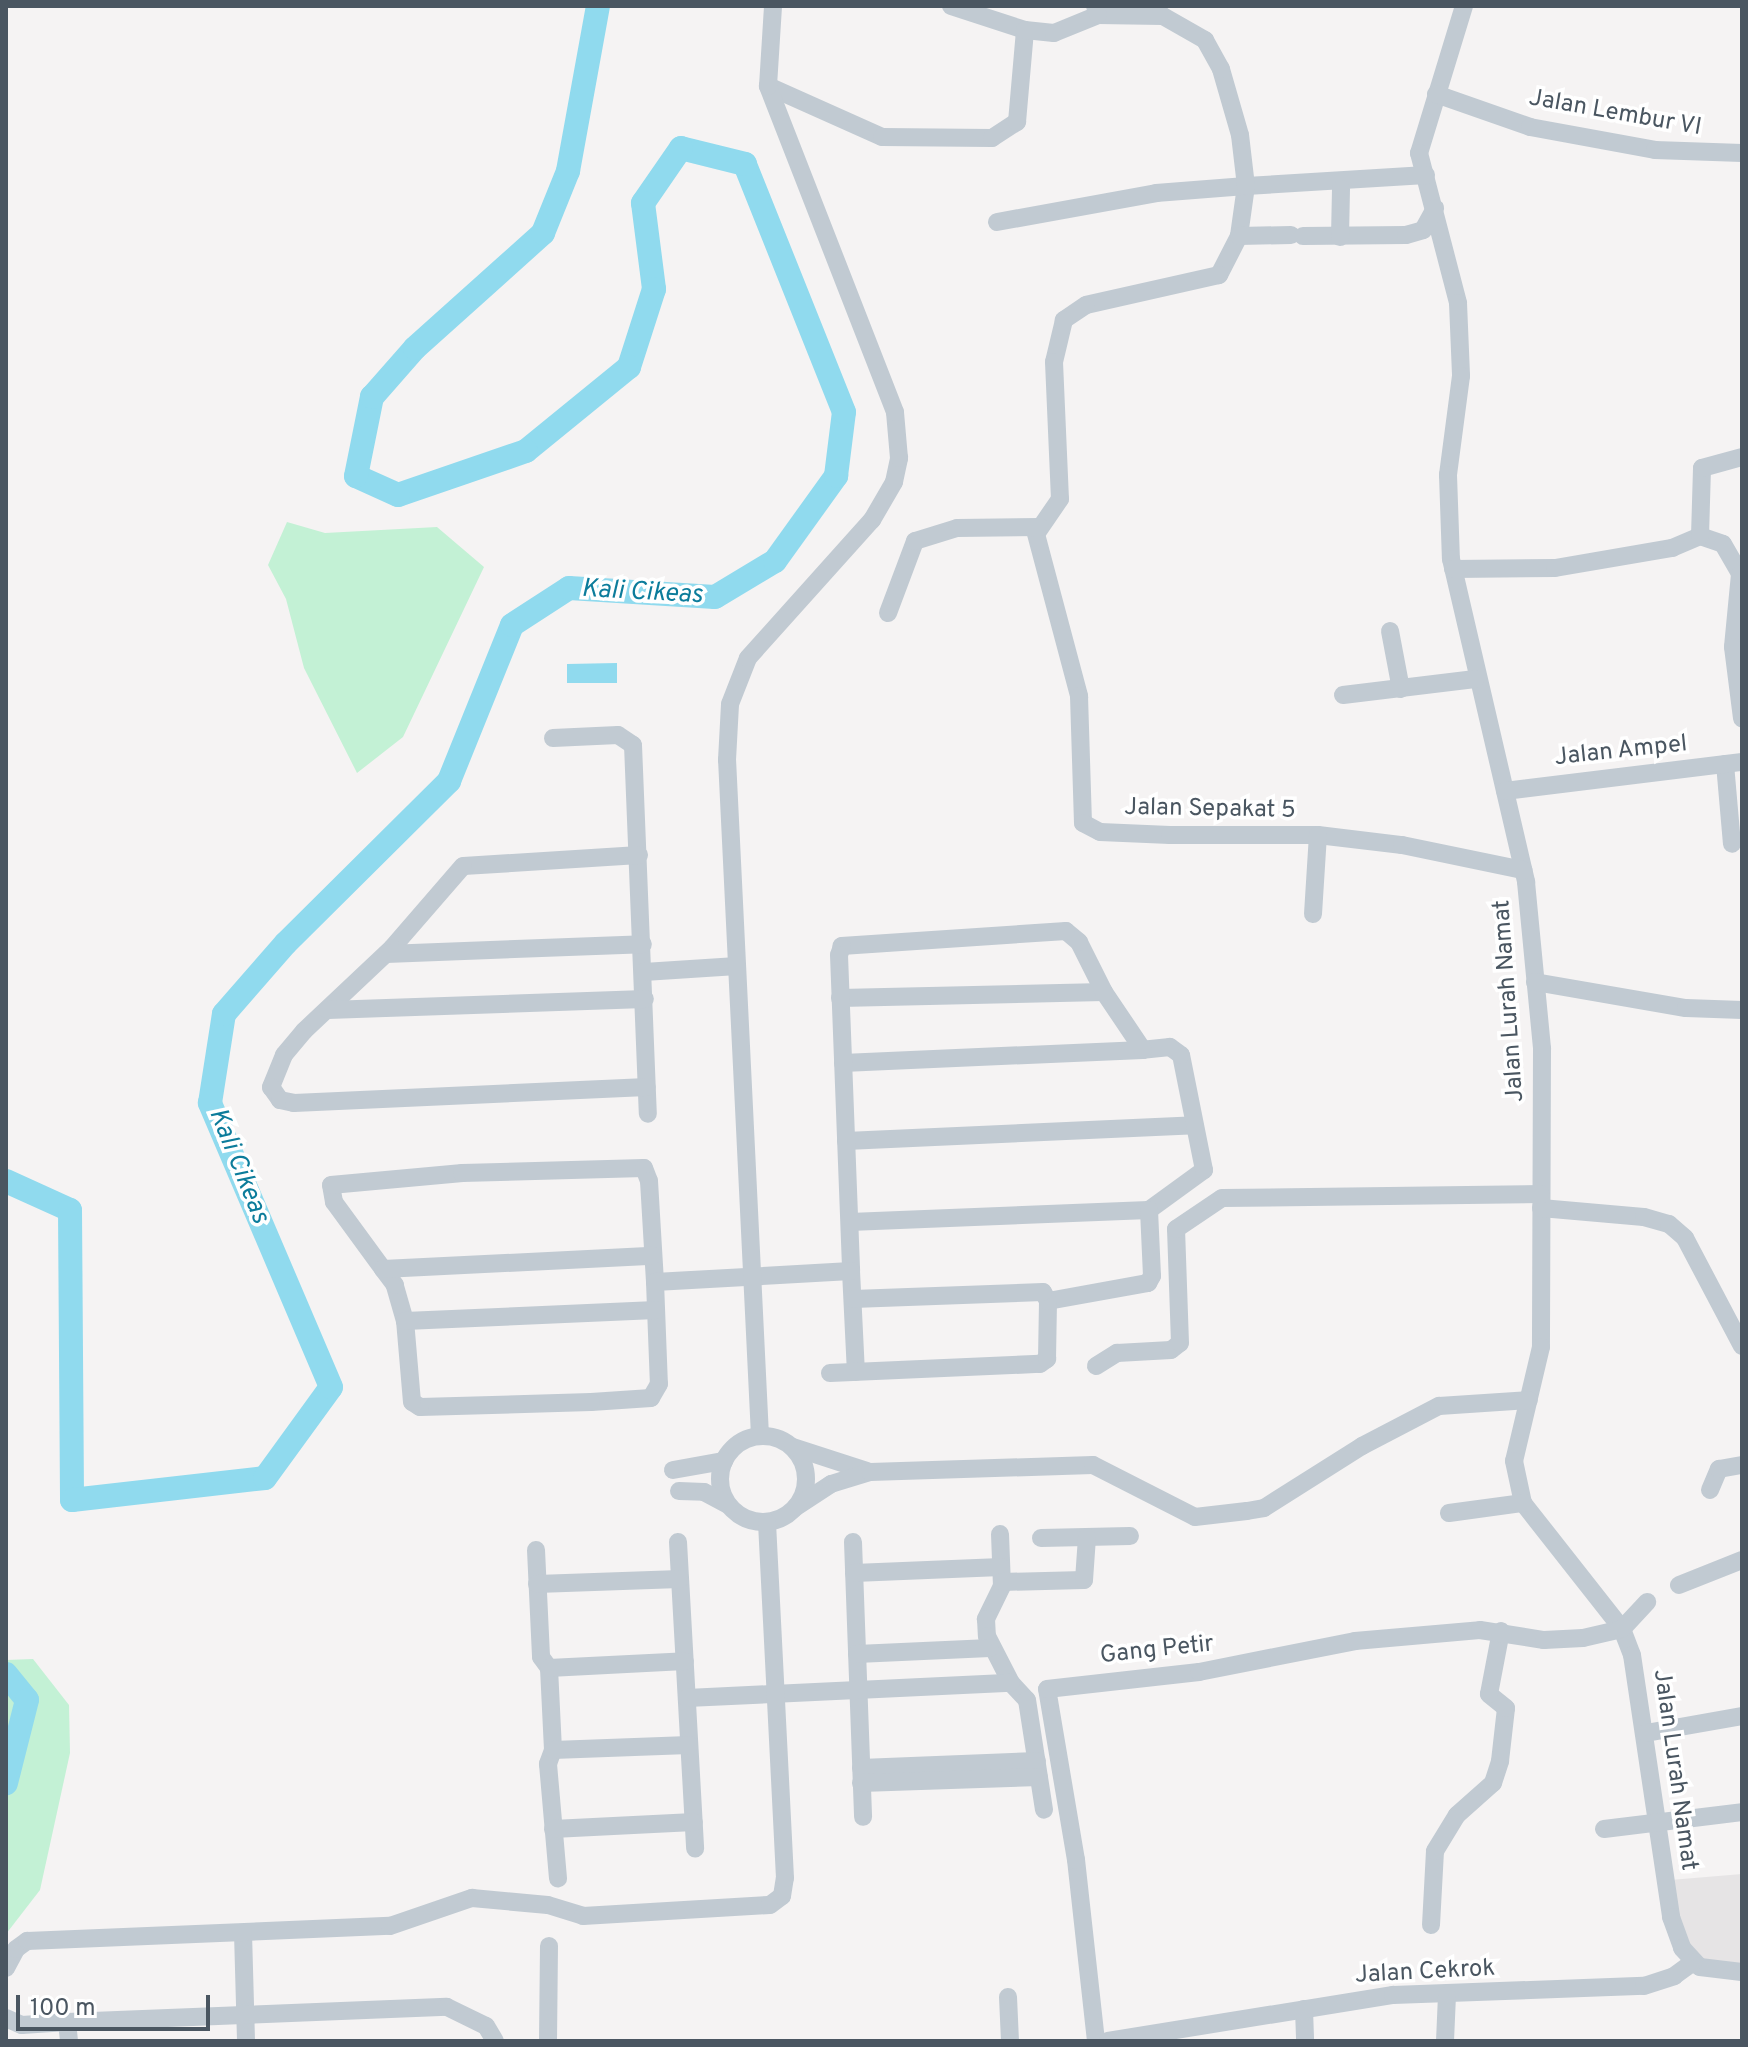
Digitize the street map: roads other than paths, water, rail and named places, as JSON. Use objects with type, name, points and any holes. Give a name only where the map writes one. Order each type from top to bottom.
[{"type":"street","points":[[760,1436],[727,760],[730,704],[748,658],[872,520],[894,482],[899,458],[895,412],[768,86],[773,6]]},
{"type":"street","points":[[888,613],[915,541],[957,528],[1040,527],[1060,499],[1054,362],[1064,320],[1086,305],[1207,282],[1219,275],[1239,236],[1246,186],[1236,122],[1221,69],[1205,40],[1163,16],[1096,11],[1054,33],[1025,30],[985,13],[951,6]]},
{"type":"street","name":"Jalan Lurah Namat","points":[[1464,6],[1419,153],[1458,303],[1461,376],[1448,475],[1453,569],[1475,679],[1523,870],[1542,1049],[1541,1347],[1514,1461],[1523,1503],[1622,1629],[1639,1680],[1671,1917],[1693,1962]]},
{"type":"street","points":[[768,86],[882,137],[992,138],[1017,122],[1025,30]]},
{"type":"street","name":"Jalan Lembur VI","points":[[1436,94],[1530,127],[1655,150],[1742,153]]},
{"type":"street","points":[[997,222],[1156,193],[1426,175]]},
{"type":"street","points":[[1340,237],[1341,189]]},
{"type":"street","points":[[1239,236],[1340,237],[1415,233],[1423,230],[1435,208]]},
{"type":"street","points":[[1700,536],[1702,468],[1742,457]]},
{"type":"street","name":"Jalan Sepakat 5","points":[[1040,527],[1036,534],[1039,552],[1079,696],[1083,823],[1100,832],[1318,835],[1402,845],[1523,870]]},
{"type":"street","points":[[1453,569],[1601,563],[1672,548],[1700,536],[1723,544],[1740,574],[1733,647],[1742,718]]},
{"type":"street","points":[[1390,631],[1401,689]]},
{"type":"street","points":[[1343,695],[1475,679]]},
{"type":"street","points":[[553,738],[628,737],[633,745],[648,1114]]},
{"type":"street","points":[[1732,844],[1733,763]]},
{"type":"street","name":"Jalan Ampel","points":[[1505,791],[1733,763]]},
{"type":"street","points":[[1313,914],[1318,835]]},
{"type":"street","points":[[639,855],[463,866],[386,954],[284,1055],[271,1087],[280,1100],[647,1087]]},
{"type":"street","points":[[856,1372],[839,955],[850,942],[1066,931],[1079,942],[1104,992],[1143,1050]]},
{"type":"street","points":[[386,954],[643,944]]},
{"type":"street","points":[[644,972],[737,966]]},
{"type":"street","points":[[1535,982],[1686,1008],[1742,1010]]},
{"type":"street","points":[[840,998],[1104,992]]},
{"type":"street","points":[[328,1010],[645,999]]},
{"type":"street","points":[[843,1063],[1170,1047],[1181,1055],[1204,1170],[1149,1210],[850,1222]]},
{"type":"street","points":[[846,1141],[1195,1125]]},
{"type":"street","points":[[637,1166],[649,1181],[656,1310],[655,1395],[591,1402],[420,1407],[409,1392],[405,1321],[395,1285],[383,1269],[334,1202],[331,1185],[637,1166]]},
{"type":"street","points":[[1096,1366],[1117,1353],[1171,1350],[1180,1343],[1176,1229],[1222,1198],[1541,1201],[1644,1217],[1669,1224],[1685,1238],[1742,1346]]},
{"type":"street","points":[[1048,1301],[1148,1283],[1152,1276],[1149,1210]]},
{"type":"street","points":[[383,1269],[653,1256]]},
{"type":"street","points":[[655,1282],[851,1271]]},
{"type":"street","points":[[830,1373],[1040,1364],[1050,1349],[1048,1301],[1043,1292],[853,1299]]},
{"type":"street","points":[[405,1321],[656,1310]]},
{"type":"street","points":[[679,1491],[704,1492],[727,1504],[738,1515],[767,1522],[831,1484],[870,1472],[1093,1465],[1195,1517],[1264,1508],[1362,1446],[1439,1406],[1529,1400]]},
{"type":"street","points":[[673,1470],[724,1461],[745,1440],[760,1436],[870,1472]]},
{"type":"street","points":[[792,1447],[806,1476],[796,1507]]},
{"type":"street","points":[[724,1461],[721,1490],[727,1504]]},
{"type":"street","points":[[1710,1490],[1719,1469],[1742,1465]]},
{"type":"street","points":[[1449,1513],[1523,1503]]},
{"type":"street","points":[[6,1968],[16,1949],[27,1941],[390,1926],[472,1898],[548,1905],[583,1916],[770,1905],[782,1896],[785,1878],[767,1522]]},
{"type":"street","points":[[1000,1534],[1002,1575],[986,1619],[990,1648],[1011,1683],[1027,1700],[1044,1810]]},
{"type":"street","points":[[1041,1538],[1130,1536]]},
{"type":"street","points":[[854,1573],[1002,1575],[1084,1580],[1087,1537]]},
{"type":"street","points":[[678,1542],[695,1849]]},
{"type":"street","points":[[853,1542],[863,1817]]},
{"type":"street","points":[[536,1550],[541,1657],[549,1668],[553,1750],[548,1764],[558,1879]]},
{"type":"street","points":[[1679,1585],[1742,1560]]},
{"type":"street","points":[[537,1584],[680,1579]]},
{"type":"street","points":[[1622,1629],[1647,1602]]},
{"type":"street","name":"Gang Petir","points":[[1096,2041],[1074,1847],[1047,1689],[1199,1672],[1355,1641],[1501,1631],[1562,1640],[1622,1629]]},
{"type":"street","points":[[1431,1925],[1435,1851],[1457,1815],[1493,1783],[1500,1761],[1506,1708],[1489,1694],[1501,1631]]},
{"type":"street","points":[[857,1654],[990,1648]]},
{"type":"street","points":[[549,1668],[685,1661]]},
{"type":"street","points":[[687,1698],[1011,1683]]},
{"type":"street","points":[[1646,1733],[1742,1716]]},
{"type":"street","points":[[553,1750],[689,1745]]},
{"type":"street","points":[[861,1775],[1038,1769]]},
{"type":"street","points":[[1604,1829],[1742,1812]]},
{"type":"street","points":[[553,1829],[694,1822]]},
{"type":"street","points":[[243,1933],[246,2041]]},
{"type":"street","points":[[548,2041],[549,1946]]},
{"type":"street","points":[[1693,1962],[1742,1972]]},
{"type":"street","name":"Jalan Cekrok","points":[[1108,2041],[1393,1995],[1447,1996],[1644,1986],[1674,1976],[1693,1962]]},
{"type":"street","points":[[1445,2041],[1447,1996]]},
{"type":"street","points":[[1008,1997],[1010,2041]]},
{"type":"street","points":[[6,2018],[22,2025],[68,2032],[246,2015],[447,2007],[486,2026],[495,2041]]},
{"type":"street","points":[[1304,2009],[1305,2041]]},
{"type":"water","points":[[617,663],[617,683],[567,683],[567,664]]},
{"type":"waterway","name":"Kali Cikeas","points":[[6,1181],[70,1210],[72,1500],[265,1478],[331,1387],[210,1103],[224,1014],[286,943],[449,781],[512,625],[569,588],[715,597],[775,561],[836,476],[844,412],[745,164],[681,148],[643,203],[654,289],[629,367],[526,451],[398,495],[356,476],[372,397],[415,348],[543,233],[568,171],[598,6]]},
{"type":"waterway","name":"Kali Cikeas","points":[[6,1674],[27,1700],[6,1783]]}]
